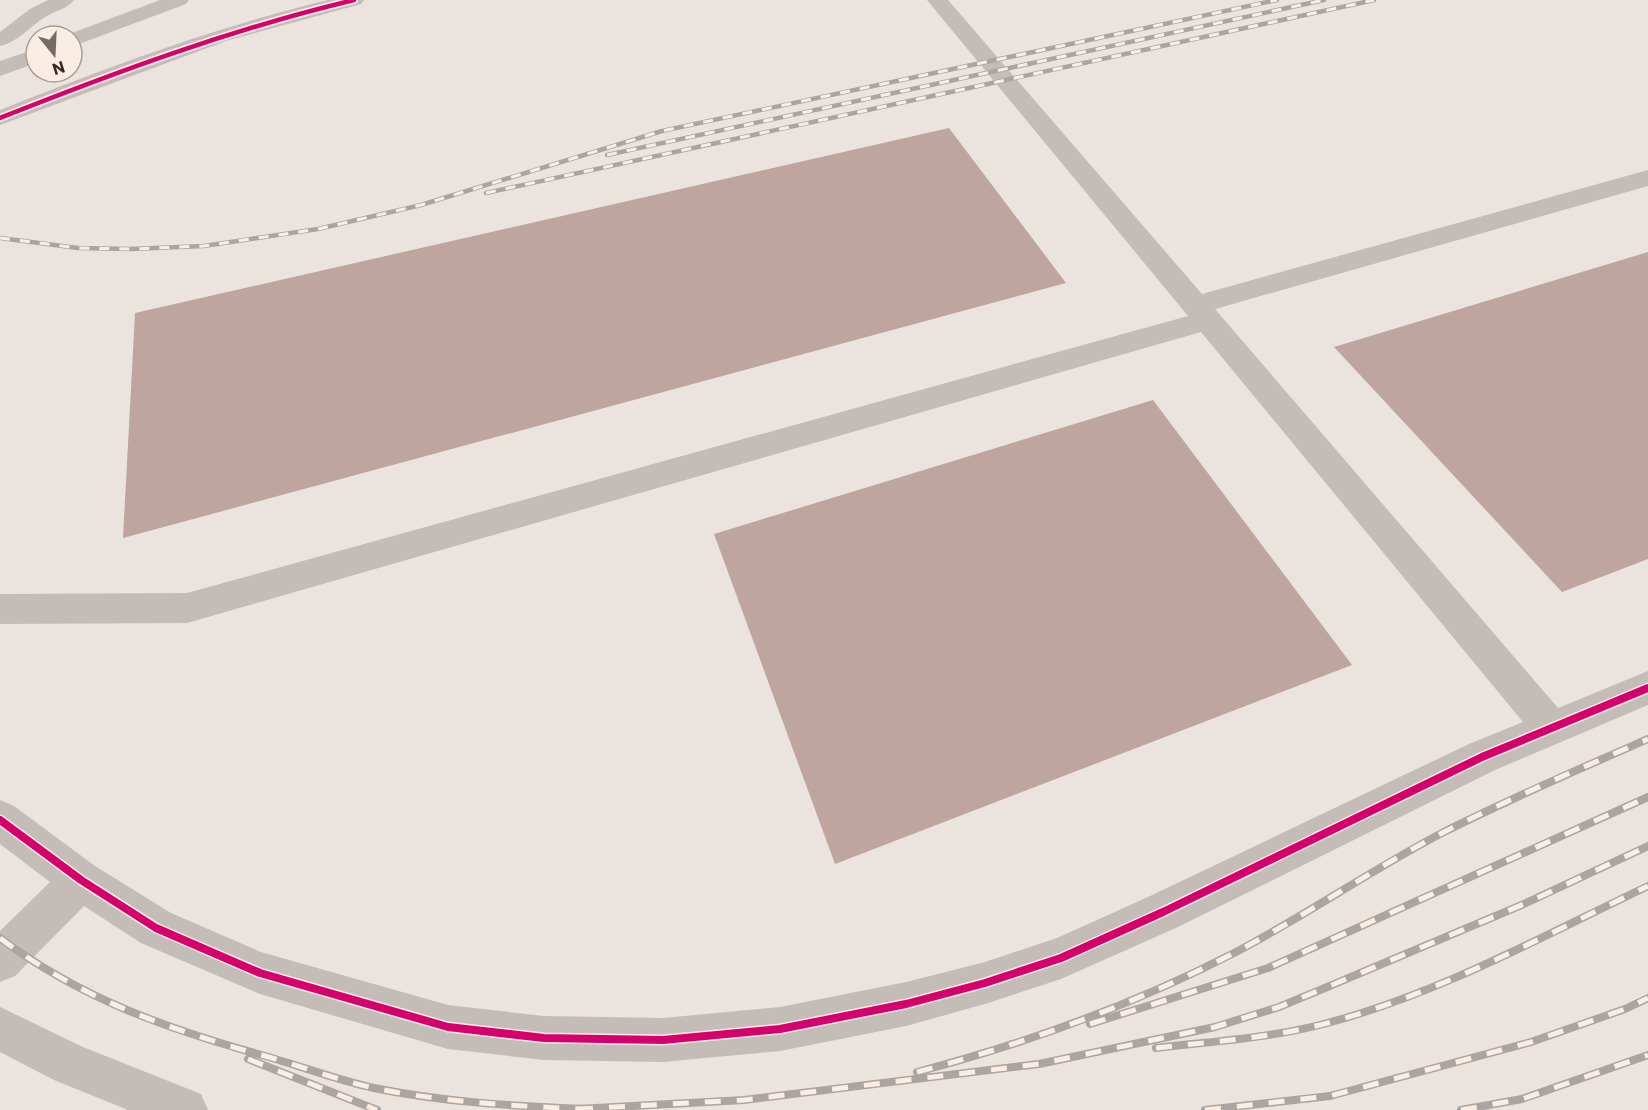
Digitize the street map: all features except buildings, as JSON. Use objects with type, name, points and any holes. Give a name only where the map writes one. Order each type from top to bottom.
[{"type":"street","points":[[0,40],[11,35],[37,13],[64,0]]},
{"type":"street","points":[[84,35],[179,0]]},
{"type":"street","points":[[0,118],[182,47],[292,15],[354,0]]},
{"type":"street","points":[[938,0],[1552,728]]},
{"type":"street","points":[[0,69],[24,60]]},
{"type":"street","points":[[0,609],[187,609],[1203,312],[1648,178]]},
{"type":"street","points":[[0,820],[81,880],[156,928],[260,973],[448,1027],[544,1038],[663,1040],[780,1029],[906,1004],[985,983],[1061,958],[1163,912],[1482,757],[1648,688]]},
{"type":"street","points":[[0,961],[81,880]]},
{"type":"street","points":[[0,1029],[70,1064],[185,1110]]},
{"type":"railway","points":[[0,238],[78,248],[131,249],[204,246],[318,229],[421,205],[662,131],[1277,0]]},
{"type":"railway","points":[[607,155],[1324,0]]},
{"type":"railway","points":[[486,193],[1374,0]]},
{"type":"railway","points":[[917,1072],[958,1061],[1079,1021],[1196,972],[1260,939],[1442,833],[1518,796],[1648,739]]},
{"type":"railway","points":[[1090,1024],[1268,968],[1648,797]]},
{"type":"railway","points":[[580,1109],[744,1100],[1039,1064],[1215,1027],[1279,1007],[1332,985],[1524,904],[1648,846]]},
{"type":"railway","points":[[1156,1048],[1288,1032],[1372,1010],[1453,979],[1648,886]]},
{"type":"railway","points":[[0,938],[62,978],[126,1010],[194,1035],[346,1081],[400,1093],[452,1100],[580,1109]]},
{"type":"railway","points":[[1205,1110],[1330,1096],[1531,1042],[1625,1009],[1648,998]]},
{"type":"railway","points":[[1461,1110],[1522,1099],[1648,1055]]},
{"type":"railway","points":[[248,1059],[377,1110]]},
{"type":"cycle path","points":[[0,118],[131,67],[218,37],[354,0]]},
{"type":"cycle path","points":[[0,820],[81,880],[156,928],[260,973],[448,1027],[544,1038],[663,1040],[780,1029],[906,1004],[985,983],[1061,958],[1163,912],[1482,757],[1648,688]]}]
